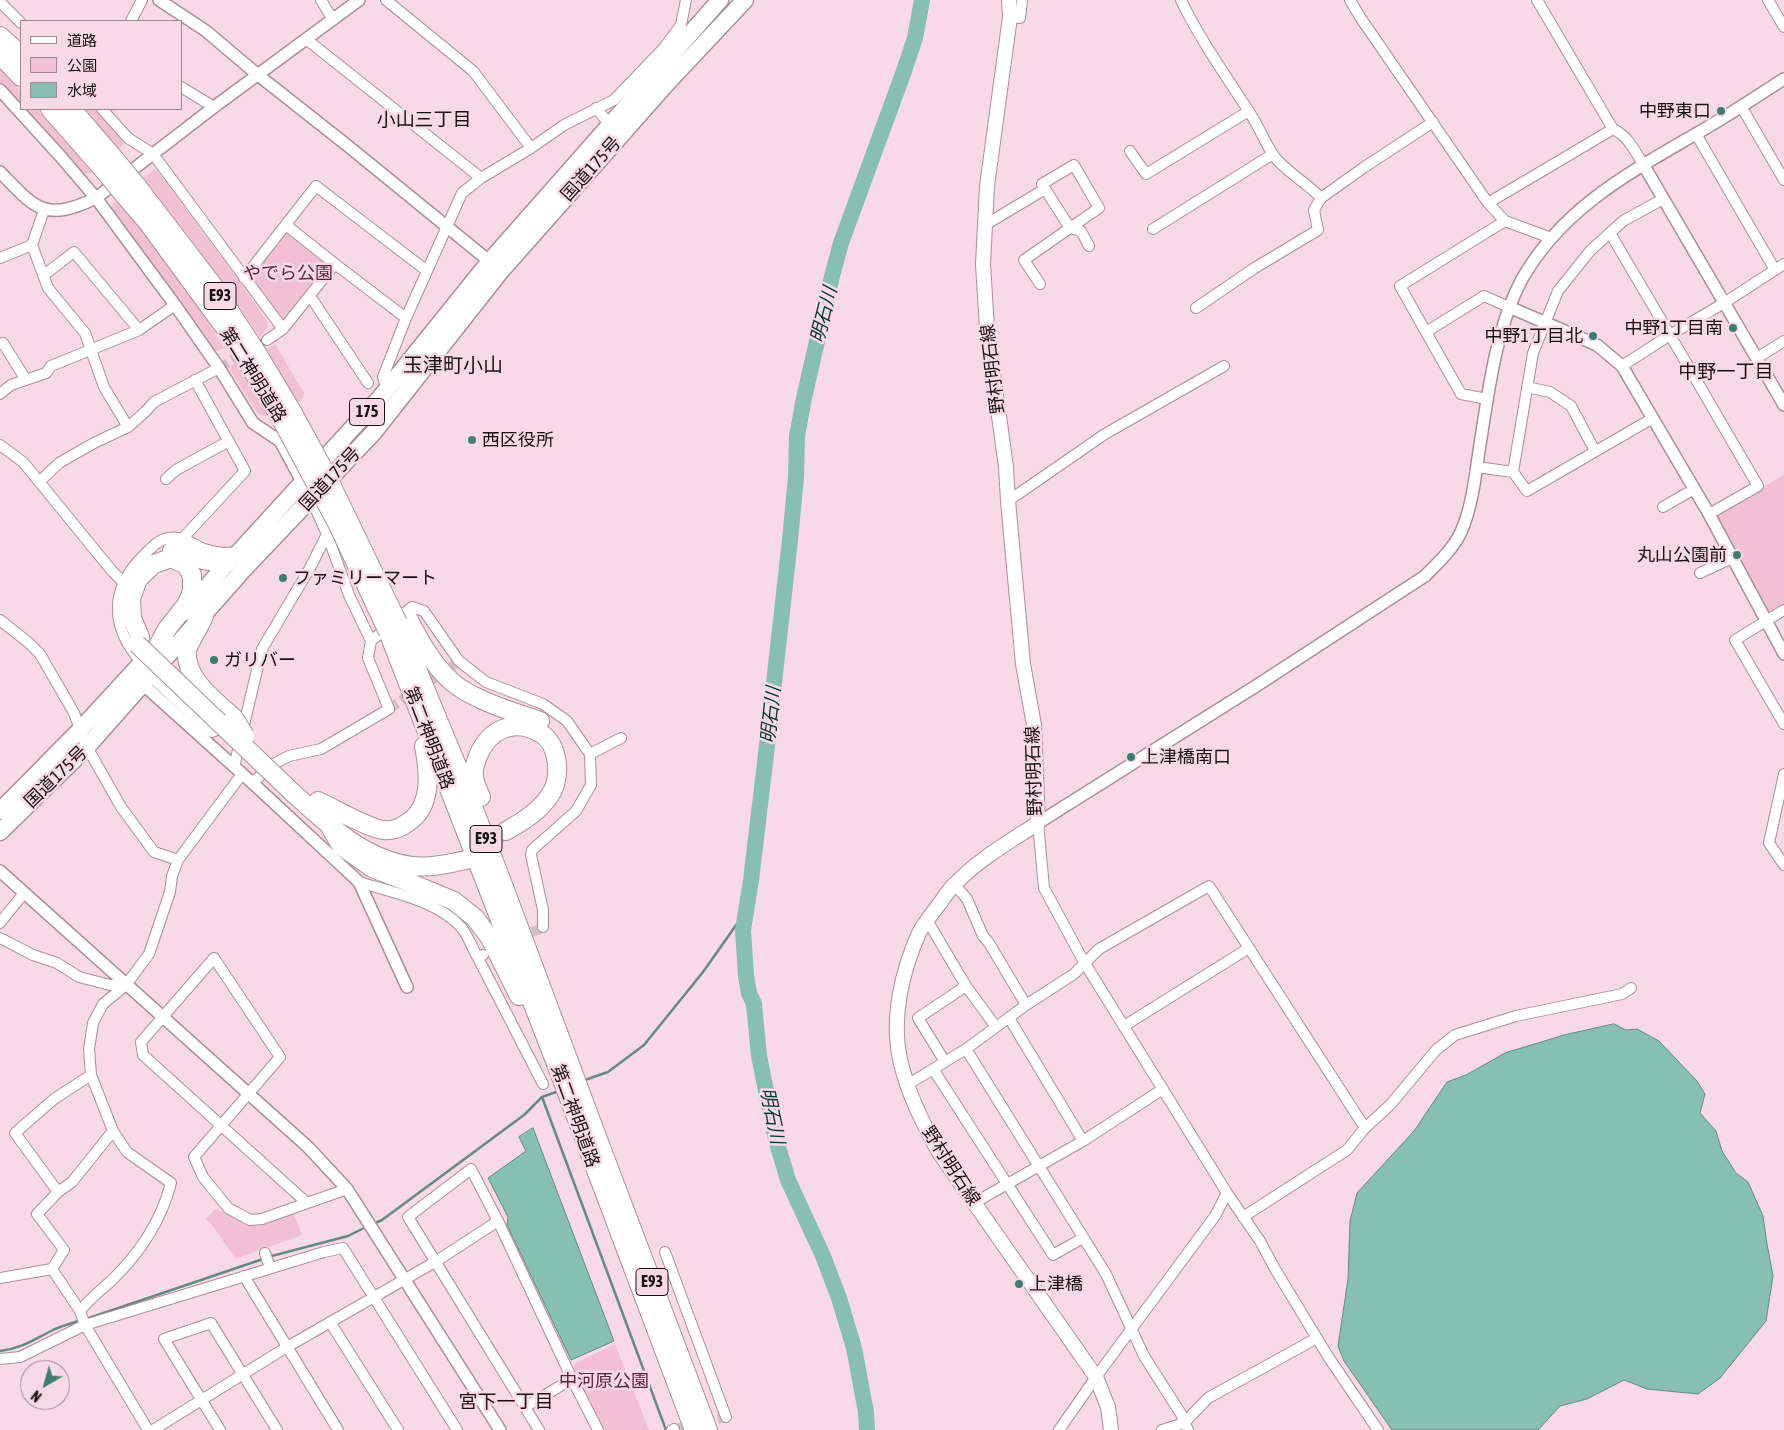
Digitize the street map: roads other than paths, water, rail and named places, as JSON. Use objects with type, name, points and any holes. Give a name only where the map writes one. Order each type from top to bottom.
[{"type":"highway","name":"国道175号","points":[[0,832],[87,747],[142,674],[159,644],[233,557],[387,390],[495,266],[667,53],[720,0]]},
{"type":"highway","name":"国道175号","points":[[0,812],[80,730],[204,616],[243,570],[373,434],[495,266],[745,0]]},
{"type":"highway","points":[[0,36],[20,54]]},
{"type":"highway","points":[[0,55],[20,76]]},
{"type":"highway","name":"第二神明道路","points":[[51,110],[108,163]]},
{"type":"highway","name":"第二神明道路","points":[[73,110],[108,163],[130,190],[148,223],[236,343],[325,472],[369,544],[398,624],[460,772],[504,887],[577,1120],[590,1137],[694,1430]]},
{"type":"highway","name":"第二神明道路","points":[[286,415],[338,525],[398,624],[423,722],[557,1061],[590,1137],[708,1430]]},
{"type":"highway","points":[[233,557],[204,560],[179,550],[157,552],[132,574],[125,588],[122,602],[128,630],[247,744],[293,785],[329,826],[341,846],[372,868],[454,901],[475,918],[490,938],[520,998],[534,1032],[557,1061]]},
{"type":"highway","points":[[138,641],[132,618],[131,599],[138,579],[154,564],[171,558],[186,565],[192,575],[192,592],[186,605],[167,629],[159,644]]},
{"type":"highway","points":[[204,616],[187,649],[188,666],[198,683],[234,718],[247,744]]},
{"type":"highway","points":[[398,624],[421,644],[453,683],[474,695],[540,721],[560,741],[568,768],[567,782],[562,796],[550,812],[536,823],[506,836],[551,794],[557,774],[557,754],[552,744],[541,733],[520,726],[500,730],[487,739],[476,761],[474,775],[502,858],[504,887]]},
{"type":"highway","points":[[142,674],[212,728],[247,744]]},
{"type":"highway","points":[[318,802],[379,830],[398,829],[415,819],[427,797],[428,767],[422,738],[423,722]]},
{"type":"highway","points":[[293,785],[318,802],[336,819],[381,848],[403,854],[427,856],[464,855],[438,866],[412,866],[380,857],[329,826]]},
{"type":"main road","name":"野村明石線","points":[[1009,0],[1010,17],[987,186],[983,264],[987,329],[1006,467],[1023,664],[1034,725],[1038,824],[984,858],[954,884],[927,920],[909,958],[899,1004],[897,1030],[900,1057],[907,1085],[923,1124],[974,1203],[1096,1377],[1108,1407],[1111,1430]]},
{"type":"street","points":[[132,20],[142,0]]},
{"type":"street","points":[[159,0],[206,31],[495,266]]},
{"type":"street","points":[[321,0],[333,20]]},
{"type":"street","points":[[0,172],[27,199],[44,210],[53,211],[76,208],[96,198],[214,106],[359,0]]},
{"type":"street","points":[[386,0],[473,71],[531,148]]},
{"type":"street","points":[[387,390],[384,377],[406,318],[462,193],[481,178],[531,148],[564,125],[614,100],[667,53],[681,25],[686,0]]},
{"type":"street","points":[[1010,17],[1020,18],[1022,0]]},
{"type":"street","points":[[1181,0],[1192,24],[1248,111],[1273,154],[1301,182],[1309,185],[1321,198]]},
{"type":"street","points":[[1350,0],[1488,203],[1505,221],[1551,238]]},
{"type":"street","points":[[1537,0],[1612,129],[1622,134],[1628,140],[1643,164],[1784,405]]},
{"type":"street","points":[[1768,0],[1784,27]]},
{"type":"street","points":[[0,2],[20,22]]},
{"type":"street","points":[[306,39],[481,178]]},
{"type":"street","points":[[1378,1430],[1317,1338],[1274,1269],[1260,1241],[1227,1193],[1084,962],[1044,888],[1038,824],[1425,576],[1443,559],[1460,534],[1470,508],[1491,374],[1509,307],[1523,279],[1551,238],[1570,218],[1604,189],[1784,79]]},
{"type":"street","points":[[182,88],[214,106]]},
{"type":"street","points":[[0,90],[96,198],[175,304],[219,368],[253,423],[280,441],[303,483],[327,534],[349,595],[371,641],[368,658],[390,710],[321,749],[289,756],[272,765],[252,782]]},
{"type":"street","points":[[1741,106],[1784,180]]},
{"type":"street","points":[[596,108],[610,125]]},
{"type":"street","points":[[103,110],[128,138],[153,154],[283,329]]},
{"type":"street","points":[[1130,151],[1146,174],[1248,111]]},
{"type":"street","points":[[1196,308],[1252,269],[1318,230],[1314,210],[1321,198],[1433,122]]},
{"type":"street","points":[[1488,203],[1612,129]]},
{"type":"street","points":[[1696,134],[1775,270]]},
{"type":"street","points":[[1153,229],[1273,154]]},
{"type":"street","points":[[1040,284],[1024,260],[1070,228],[1100,208],[1074,165],[1042,184],[1070,228],[1080,231],[1090,246]]},
{"type":"street","points":[[244,278],[316,186],[427,271]]},
{"type":"street","points":[[985,224],[1045,189]]},
{"type":"street","points":[[1513,472],[1533,352],[1558,292],[1590,251],[1623,221],[1663,199]]},
{"type":"street","points":[[44,210],[32,244],[48,288],[85,333],[104,387],[128,427]]},
{"type":"street","points":[[1487,399],[1461,394],[1400,286],[1505,221]]},
{"type":"street","points":[[286,225],[406,318]]},
{"type":"street","points":[[1610,233],[1758,486],[1708,514]]},
{"type":"street","points":[[0,258],[32,244]]},
{"type":"street","points":[[44,276],[74,252],[138,330]]},
{"type":"street","points":[[267,340],[283,329],[335,264]]},
{"type":"street","points":[[1622,366],[1784,264]]},
{"type":"street","points":[[310,296],[368,383]]},
{"type":"street","points":[[1426,332],[1484,296],[1597,345],[1622,366],[1694,489],[1784,654]]},
{"type":"street","points":[[0,394],[11,385],[46,373],[51,366],[138,330],[175,304]]},
{"type":"street","points":[[1757,358],[1784,341]]},
{"type":"street","points":[[0,344],[2,343],[26,380]]},
{"type":"street","points":[[1008,502],[1105,434],[1224,366]]},
{"type":"street","points":[[39,482],[59,463],[94,443],[128,427],[154,402],[219,368]]},
{"type":"street","points":[[183,538],[245,471],[195,380]]},
{"type":"street","points":[[1527,387],[1550,392],[1571,406],[1595,451]]},
{"type":"street","points":[[1477,467],[1513,472],[1527,491],[1653,418]]},
{"type":"street","points":[[166,479],[176,470],[228,441]]},
{"type":"street","points":[[0,446],[22,462],[123,582]]},
{"type":"street","points":[[1663,507],[1694,489]]},
{"type":"street","points":[[80,1311],[139,1251],[166,1204],[170,1183],[127,1152],[113,1132],[90,1075],[89,1049],[93,1023],[103,1004],[126,985],[149,954],[170,892],[172,876],[178,860],[238,771],[262,649],[306,575],[327,534]]},
{"type":"street","points":[[233,557],[205,549],[183,538],[168,538],[156,543],[139,559],[123,582],[118,595],[120,628],[142,674],[238,771],[359,882],[408,987]]},
{"type":"street","points":[[1700,573],[1732,558]]},
{"type":"street","points":[[371,641],[412,607],[424,611],[459,661],[486,682],[544,704],[568,720],[590,754],[591,785],[576,811],[532,850],[530,855],[543,910],[544,927]]},
{"type":"street","points":[[1784,610],[1735,640],[1784,724]]},
{"type":"street","points":[[0,620],[30,643],[40,654],[74,713],[87,747],[121,807],[154,852],[178,860]]},
{"type":"street","points":[[590,754],[620,738]]},
{"type":"street","points":[[1784,774],[1770,843],[1784,865]]},
{"type":"street","points":[[0,871],[308,1147],[347,1189],[496,1429]]},
{"type":"street","points":[[359,882],[422,902],[440,911],[461,928],[480,956],[543,1084]]},
{"type":"street","points":[[954,884],[967,899],[983,936],[1026,1005]]},
{"type":"street","points":[[907,1085],[966,1049],[1026,1005],[1074,974],[1099,949],[1209,886],[1365,1128]]},
{"type":"street","points":[[0,923],[24,893]]},
{"type":"street","points":[[927,920],[966,986],[996,1027]]},
{"type":"street","points":[[0,938],[33,955],[57,963],[79,977],[110,985],[126,985]]},
{"type":"street","points":[[1124,1026],[1249,948]]},
{"type":"street","points":[[307,1203],[222,1124],[144,1055],[141,1042],[214,958],[280,1057],[248,1093],[222,1124],[194,1157],[203,1177],[228,1208],[250,1220],[262,1219],[347,1189]]},
{"type":"street","points":[[945,1062],[918,1018],[966,986]]},
{"type":"street","points":[[1243,1217],[1347,1150],[1365,1128],[1390,1105],[1436,1050],[1455,1035],[1516,1016],[1622,994],[1631,988]]},
{"type":"street","points":[[1009,1018],[1083,1141]]},
{"type":"street","points":[[966,1049],[1106,1274],[1144,1356],[1181,1414],[1186,1427]]},
{"type":"street","points":[[933,1069],[1053,1255],[1083,1238]]},
{"type":"street","points":[[58,1192],[15,1133],[54,1099],[90,1075]]},
{"type":"street","points":[[974,1203],[1083,1141],[1163,1089]]},
{"type":"street","points":[[0,1278],[52,1268],[64,1250],[37,1214],[58,1192],[72,1182],[113,1132]]},
{"type":"street","points":[[539,1430],[408,1217],[471,1169],[498,1221],[598,1430]]},
{"type":"street","points":[[1059,1430],[1215,1216],[1227,1193]]},
{"type":"street","points":[[153,1430],[286,1347],[435,1262],[498,1221]]},
{"type":"street","points":[[0,1359],[20,1357],[85,1325],[270,1268],[343,1248],[457,1430]]},
{"type":"street","points":[[665,1252],[726,1417]]},
{"type":"street","points":[[265,1253],[270,1268]]},
{"type":"street","points":[[52,1268],[80,1311],[85,1325],[148,1430]]},
{"type":"street","points":[[244,1276],[338,1430]]},
{"type":"street","points":[[330,1322],[398,1430]]},
{"type":"street","points":[[220,1430],[164,1339],[211,1323],[277,1430]]},
{"type":"street","points":[[1162,1430],[1186,1427],[1208,1398],[1317,1338]]},
{"type":"street","points":[[525,1408],[572,1379]]},
{"type":"water","points":[[1614,1024],[1626,1030],[1637,1029],[1659,1041],[1697,1081],[1705,1094],[1700,1113],[1716,1131],[1722,1151],[1736,1173],[1748,1182],[1763,1216],[1773,1276],[1766,1321],[1720,1378],[1698,1394],[1647,1389],[1624,1380],[1587,1399],[1560,1406],[1538,1430],[1392,1430],[1344,1361],[1338,1346],[1348,1279],[1350,1221],[1357,1193],[1414,1131],[1447,1082],[1466,1075],[1505,1053],[1564,1035]]},
{"type":"water","points":[[533,1128],[614,1341],[571,1360],[507,1225],[508,1217],[488,1178],[526,1151],[519,1137]]},
{"type":"waterway","name":"明石川","points":[[867,1430],[866,1412],[854,1348],[839,1298],[823,1256],[788,1180],[776,1140],[759,1056],[754,1004],[749,993],[746,976],[743,930],[765,763],[790,540],[796,477],[797,436],[804,398],[841,243],[904,71],[915,38],[922,0]]},
{"type":"waterway","points":[[582,1081],[608,1072],[644,1045],[703,972],[746,911]]},
{"type":"waterway","points":[[373,1224],[382,1220],[524,1115],[542,1097],[559,1091]]},
{"type":"waterway","points":[[542,1097],[666,1430]]},
{"type":"waterway","points":[[268,1257],[348,1236],[368,1226]]},
{"type":"waterway","points":[[86,1319],[263,1259]]},
{"type":"waterway","points":[[0,1351],[20,1346],[54,1329],[81,1320]]},
{"type":"tunnel","points":[[219,368],[267,340]]},
{"type":"tunnel","points":[[389,709],[459,661]]},
{"type":"tunnel","points":[[462,849],[506,831]]},
{"type":"tunnel","points":[[518,939],[543,927]]},
{"type":"tunnel","points":[[674,1429],[726,1417]]},
{"type":"place","name":"中野東口","points":[[1721,111]]},
{"type":"place","name":"中野1丁目南","points":[[1733,328]]},
{"type":"place","name":"中野1丁目北","points":[[1593,336]]},
{"type":"place","name":"西区役所","points":[[472,440]]},
{"type":"place","name":"丸山公園前","points":[[1737,555]]},
{"type":"place","name":"ファミリーマート","points":[[283,578]]},
{"type":"place","name":"ガリバー","points":[[214,660]]},
{"type":"place","name":"上津橋南口","points":[[1131,757]]},
{"type":"place","name":"上津橋","points":[[1019,1284]]},
{"type":"district","name":"小山三丁目","points":[[424,120]]},
{"type":"district","name":"玉津町小山","points":[[453,366]]},
{"type":"district","name":"中野一丁目","points":[[1726,372]]},
{"type":"district","name":"宮下一丁目","points":[[506,1402]]},
{"type":"park label","name":"やでら公園","points":[[288,273]]},
{"type":"park label","name":"中河原公園","points":[[604,1381]]}]
